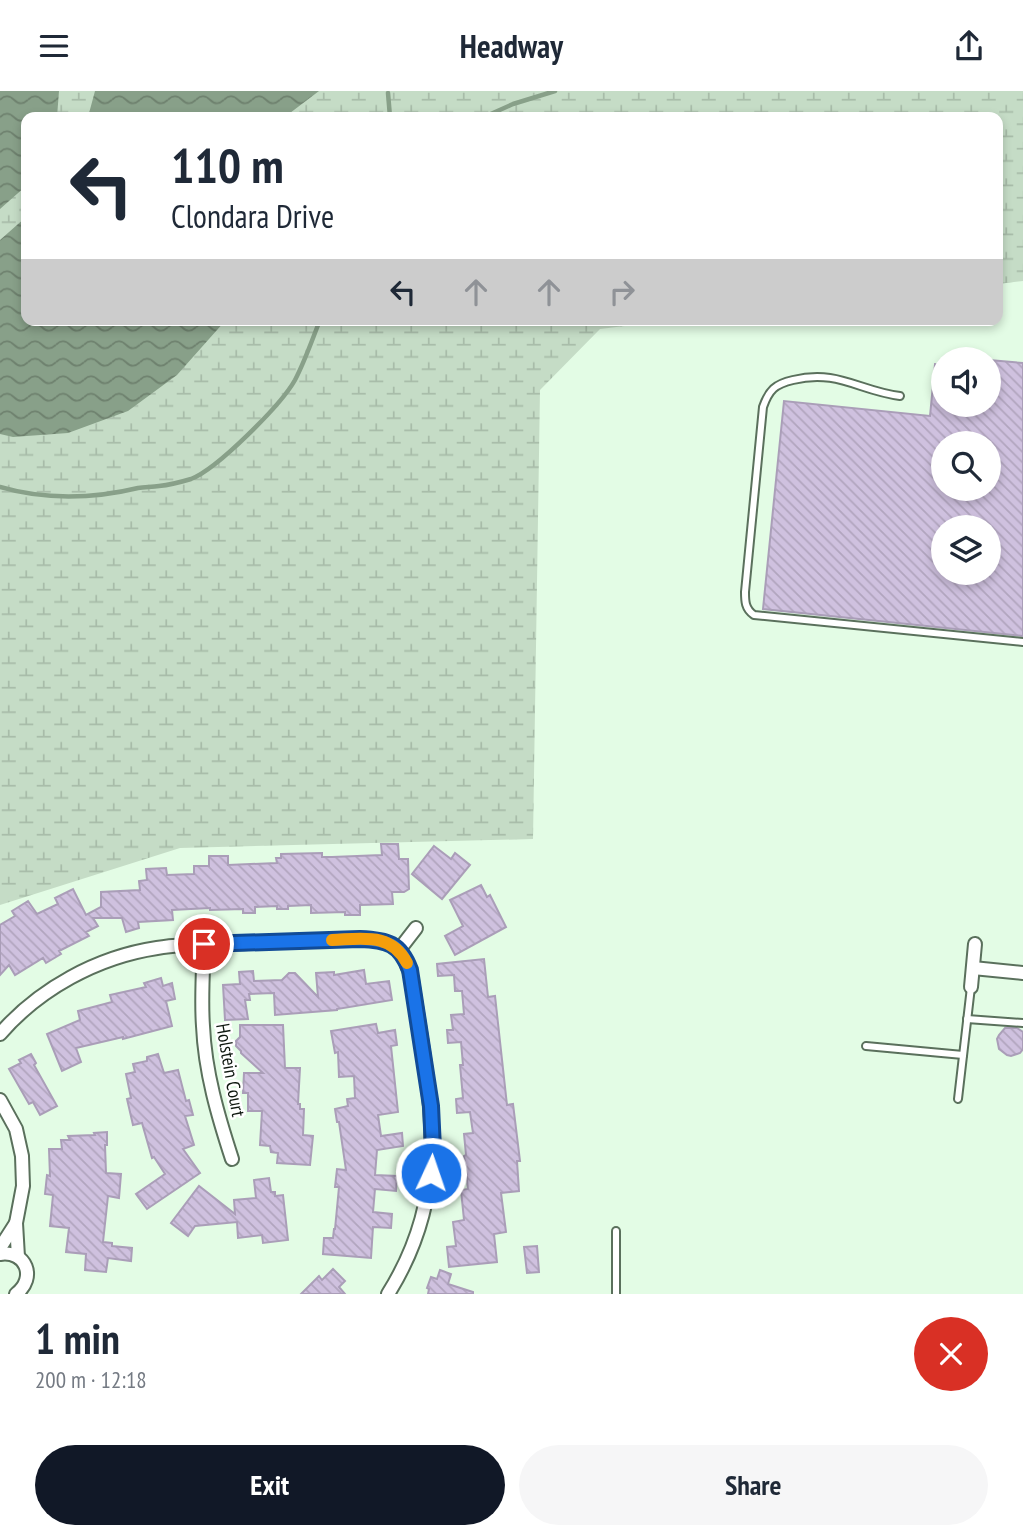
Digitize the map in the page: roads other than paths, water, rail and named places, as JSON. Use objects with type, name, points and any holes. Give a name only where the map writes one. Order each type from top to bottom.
[{"type":"street","points":[[399,950],[416,928]]},
{"type":"street","points":[[0,1034],[46,993],[64,982],[118,957],[157,948],[367,939],[385,941],[399,950],[407,962],[413,985],[431,1106],[433,1149],[428,1197],[422,1219],[407,1259],[388,1294]]},
{"type":"street","name":"Holstein Court","points":[[204,944],[204,1046],[213,1099],[232,1159]]},
{"type":"street","points":[[971,987],[975,944]]},
{"type":"street","points":[[973,968],[1023,973]]},
{"type":"street","points":[[0,1100],[16,1129],[22,1156],[23,1186],[16,1223],[19,1257],[26,1267],[32,1294]]},
{"type":"street","points":[[0,1248],[16,1223]]},
{"type":"street","points":[[0,1254],[19,1257]]},
{"type":"street","points":[[16,1294],[27,1280]]},
{"type":"lane","points":[[900,396],[882,394],[842,379],[823,376],[781,383],[766,397],[746,579],[745,600],[748,611],[754,615],[1023,642]]},
{"type":"lane","points":[[958,1098],[971,987]]},
{"type":"lane","points":[[967,1019],[1023,1023]]},
{"type":"lane","points":[[866,1046],[963,1055]]},
{"type":"lane","points":[[616,1231],[616,1294]]},
{"type":"water","points":[[0,91],[59,91],[57,112],[21,112],[21,190],[0,209]]},
{"type":"water","points":[[95,91],[319,91],[291,112],[89,112]]},
{"type":"water","points":[[21,221],[21,326],[221,326],[177,375],[128,411],[68,433],[13,437],[0,434],[0,240]]},
{"type":"waterway","points":[[495,112],[555,91]]},
{"type":"waterway","points":[[388,93],[390,112]]},
{"type":"waterway","points":[[0,487],[51,496],[86,496],[191,479],[232,450],[288,391],[318,326]]}]
